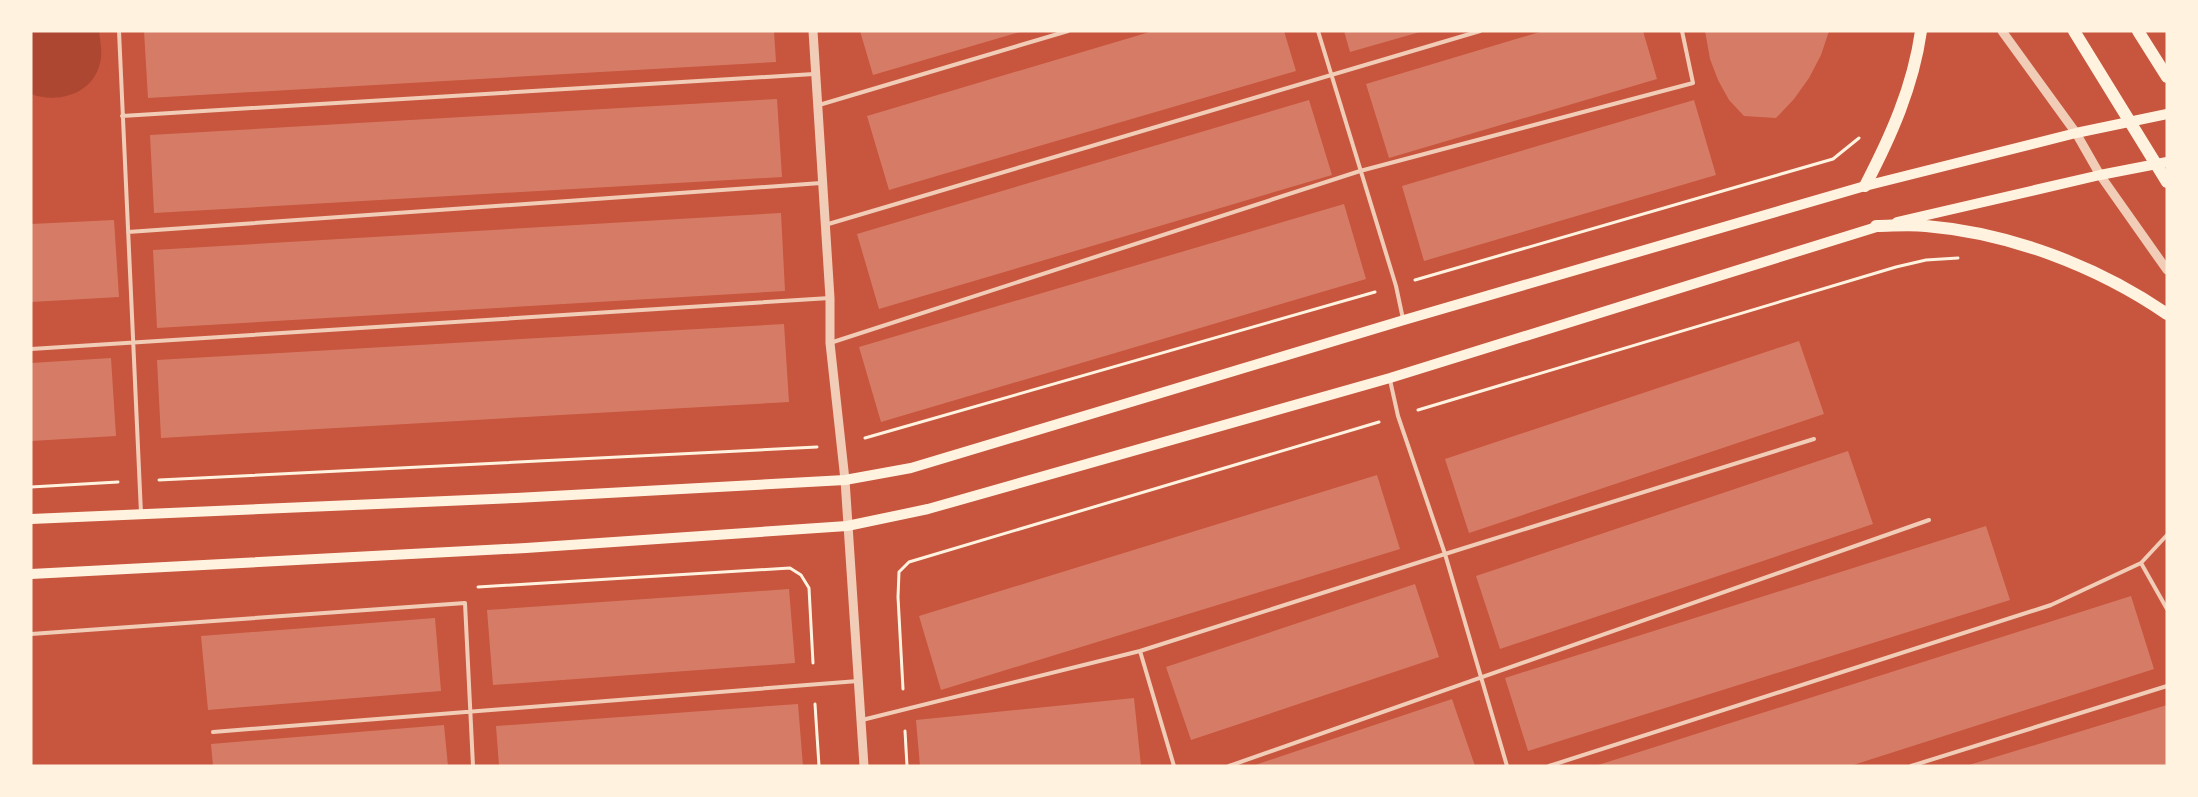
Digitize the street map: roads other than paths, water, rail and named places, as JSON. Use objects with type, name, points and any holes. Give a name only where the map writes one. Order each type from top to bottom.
[{"type":"main road","points":[[1864,186],[1888,142],[1907,95],[1921,31]]},
{"type":"main road","points":[[2074,31],[2130,121],[2161,163],[2167,182]]},
{"type":"main road","points":[[2138,31],[2167,77]]},
{"type":"main road","points":[[31,520],[506,499],[845,480],[911,468],[1404,320],[1864,186],[2076,133],[2167,114]]},
{"type":"main road","points":[[31,574],[526,548],[847,526],[928,509],[1390,378],[1876,226],[2100,174],[2161,163]]},
{"type":"main road","points":[[1876,226],[1924,226],[1973,233],[2022,245],[2068,262],[2117,284],[2167,314]]},
{"type":"street","points":[[813,31],[814,74],[830,298],[830,343],[845,480],[864,766]]},
{"type":"street","points":[[2002,31],[2076,133],[2100,174],[2167,270]]},
{"type":"lane","points":[[119,31],[141,514]]},
{"type":"lane","points":[[817,106],[1068,31]]},
{"type":"lane","points":[[1318,31],[1396,286],[1404,320]]},
{"type":"lane","points":[[825,225],[1480,31]]},
{"type":"lane","points":[[830,343],[1360,171],[1693,82],[1682,31]]},
{"type":"lane","points":[[122,116],[814,74]]},
{"type":"lane","points":[[128,232],[822,183]]},
{"type":"lane","points":[[31,349],[830,298]]},
{"type":"lane","points":[[1390,378],[1398,416],[1444,554],[1507,766]]},
{"type":"lane","points":[[861,720],[1140,651],[1814,439]]},
{"type":"lane","points":[[1229,766],[1929,520]]},
{"type":"lane","points":[[1549,766],[2051,605],[2141,563],[2167,535]]},
{"type":"lane","points":[[2141,563],[2167,609]]},
{"type":"lane","points":[[31,634],[465,602],[473,766]]},
{"type":"lane","points":[[1140,651],[1174,766]]},
{"type":"lane","points":[[213,732],[858,681]]},
{"type":"lane","points":[[1911,766],[2167,686]]}]
